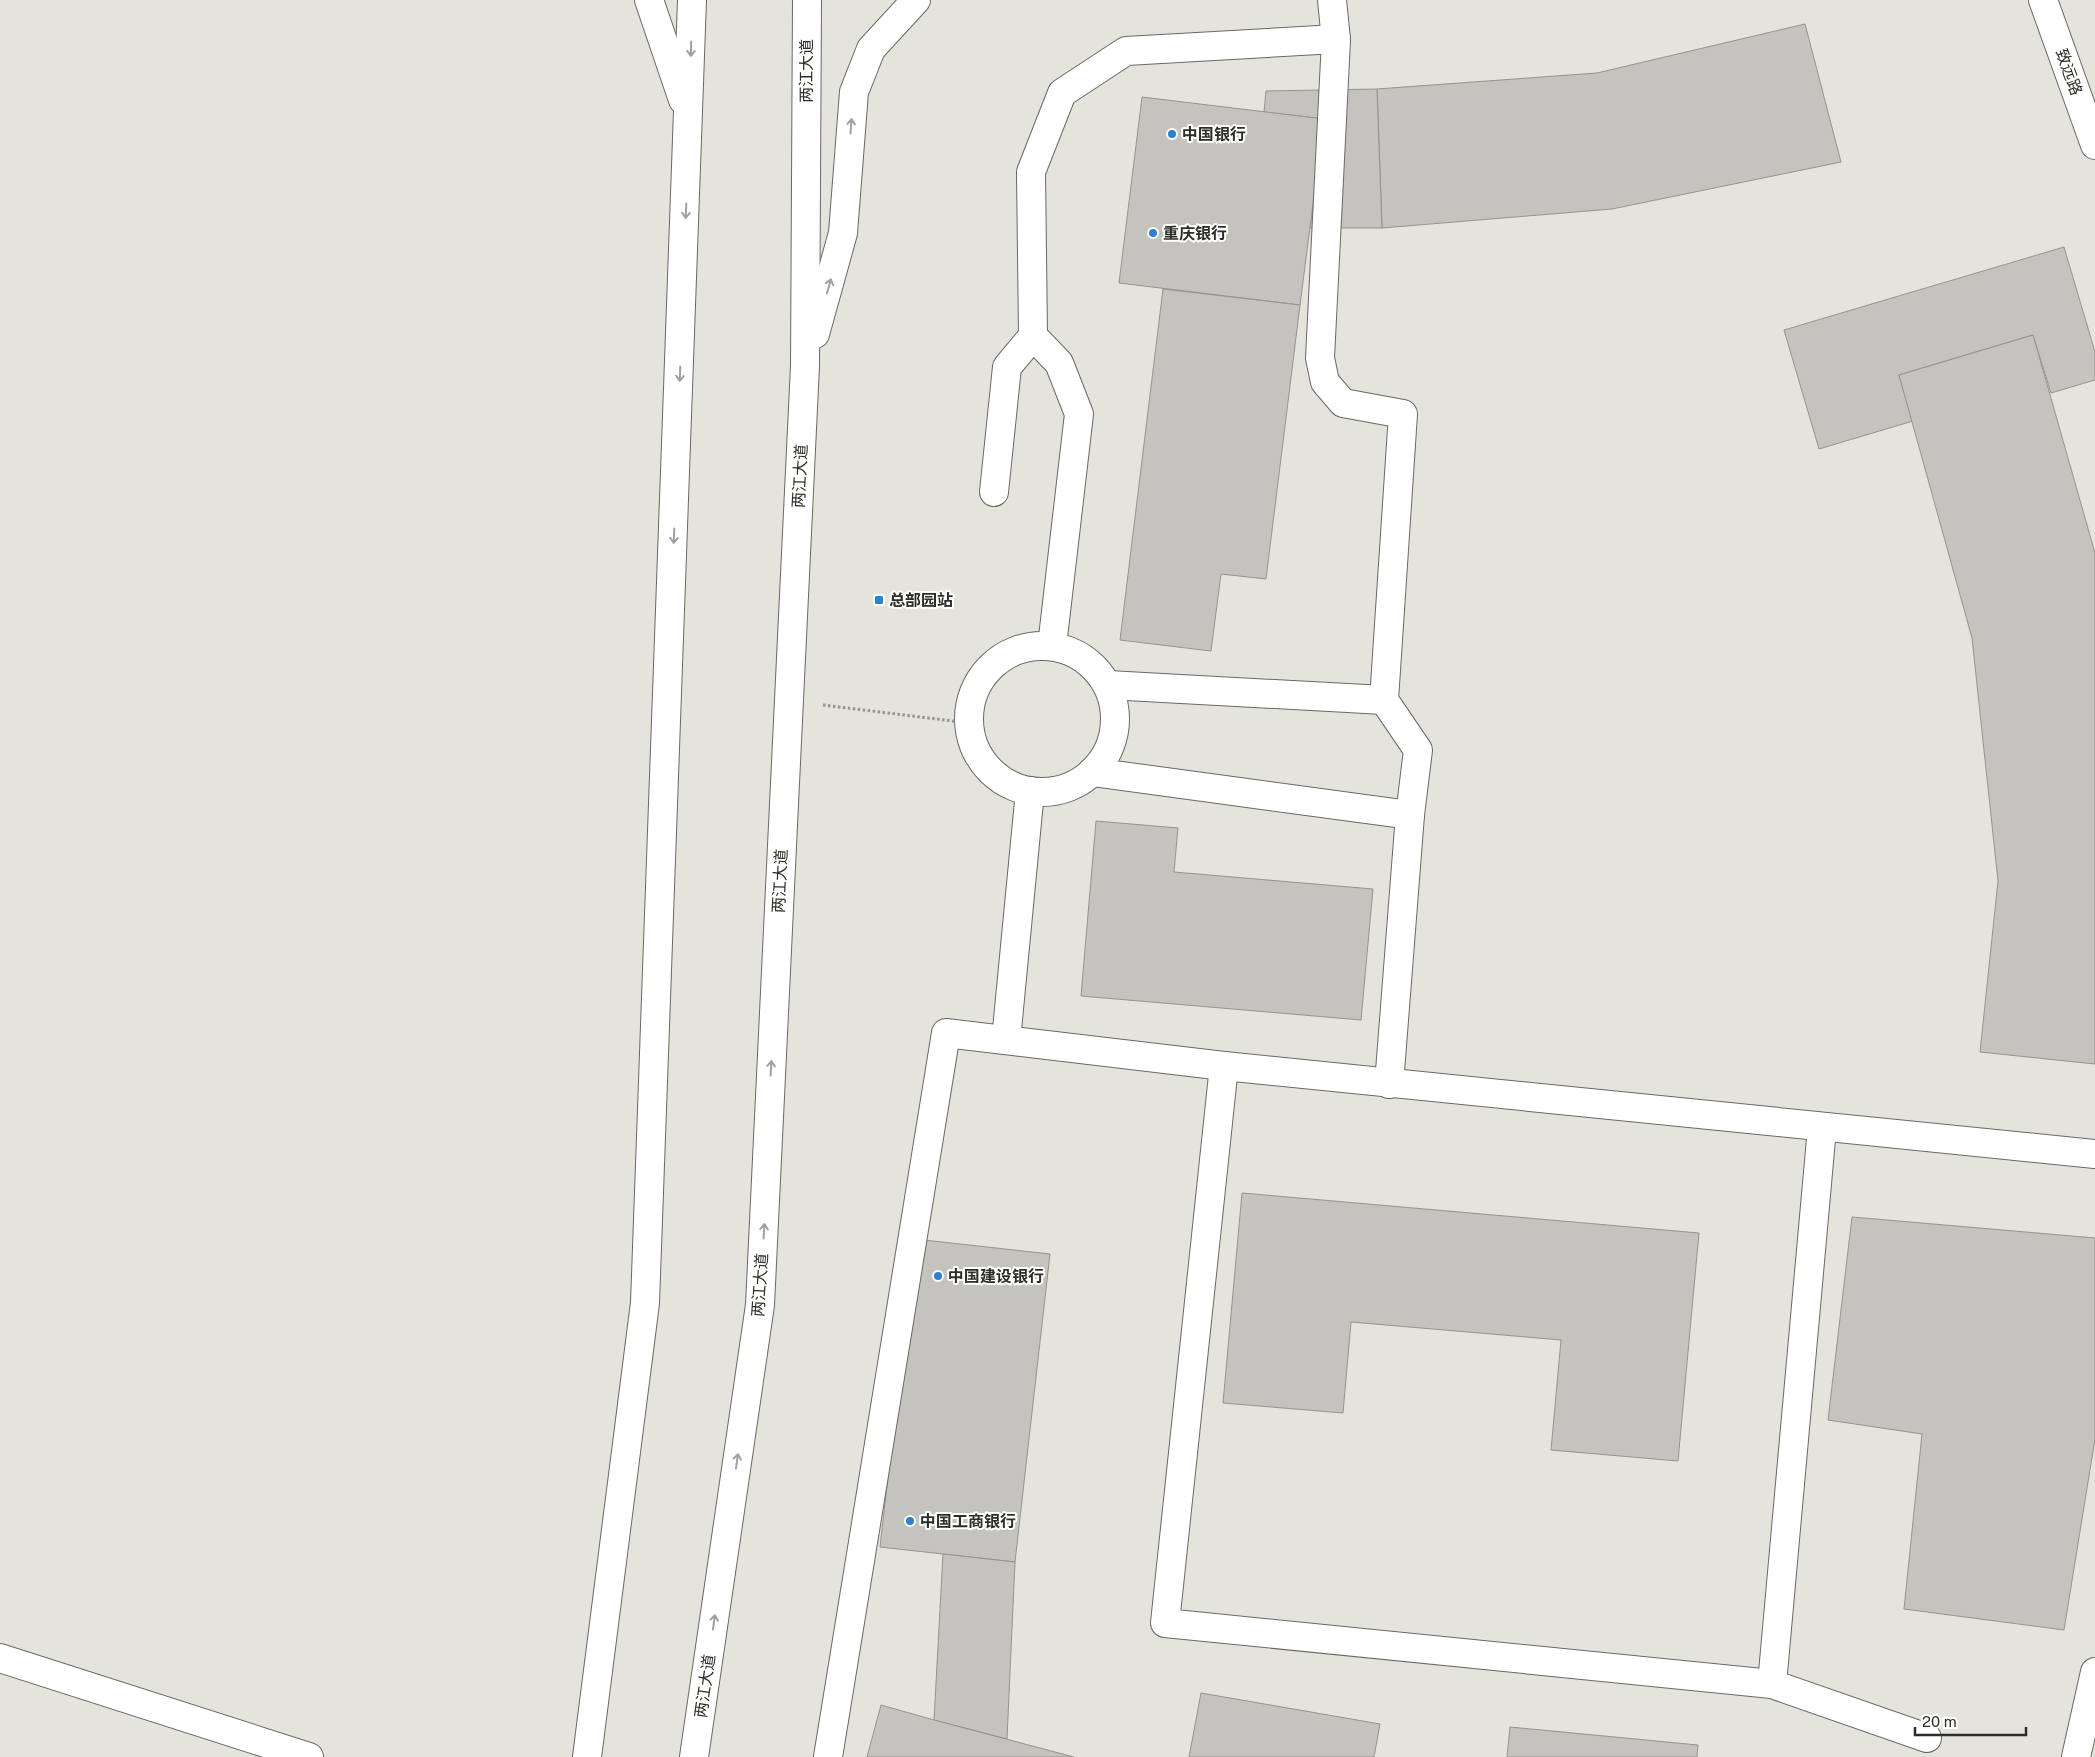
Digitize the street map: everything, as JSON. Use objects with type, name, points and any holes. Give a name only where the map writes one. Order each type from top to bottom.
[{"type":"main road","points":[[648,0],[689,117]]},
{"type":"main road","points":[[588,1757],[645,1303],[692,0]]},
{"type":"main road","name":"两江大道","points":[[694,1757],[760,1304],[806,366],[806,0]]},
{"type":"main road","points":[[806,366],[844,233],[854,92],[871,49],[916,0]]},
{"type":"main road","points":[[1332,0],[1336,39],[1320,358],[1325,382],[1343,403],[1403,414],[1384,700],[1418,750],[1410,815],[1389,1084]]},
{"type":"main road","name":"致远路","points":[[2043,0],[2095,145]]},
{"type":"main road","points":[[994,492],[1007,367],[1033,336],[1032,172],[1062,92],[1126,51],[1336,39]]},
{"type":"main road","points":[[1033,336],[1060,363],[1079,414],[1052,646]]},
{"type":"main road","points":[[1052,646],[1074,653],[1093,666],[1108,685],[1115,707],[1115,731],[1107,753],[1092,772],[1074,785],[1052,792],[1030,791],[1005,783],[986,766],[973,745],[968,723],[972,695],[985,673],[1003,656],[1027,647],[1052,646]]},
{"type":"main road","points":[[1108,685],[1384,700]]},
{"type":"main road","points":[[1092,772],[1410,815]]},
{"type":"main road","points":[[1006,1040],[1030,791]]},
{"type":"main road","points":[[828,1757],[946,1033],[1389,1084],[2095,1154]]},
{"type":"main road","points":[[1224,1066],[1165,1624],[1772,1684],[1927,1738]]},
{"type":"main road","points":[[1772,1684],[1822,1128]]},
{"type":"main road","points":[[0,1658],[309,1757]]},
{"type":"main road","points":[[2076,1757],[2095,1672]]},
{"type":"path","points":[[789,701],[968,723]]},
{"type":"building","points":[[1805,24],[1841,162],[1612,209],[1382,228],[1377,89],[1597,73]]},
{"type":"building","points":[[1377,89],[1382,228],[1310,228],[1324,119],[1264,112],[1266,91]]},
{"type":"building","points":[[1142,97],[1324,119],[1300,305],[1119,283]]},
{"type":"building","points":[[2064,247],[2095,352],[2095,380],[2051,393],[2033,335],[1899,375],[1913,421],[1819,449],[1784,330]]},
{"type":"building","points":[[1163,289],[1300,305],[1266,579],[1221,574],[1211,651],[1120,640]]},
{"type":"building","points":[[2033,335],[2095,553],[2095,1064],[1980,1052],[1998,881],[1972,638],[1899,375]]},
{"type":"building","points":[[1096,821],[1178,828],[1174,872],[1373,889],[1361,1020],[1081,996]]},
{"type":"building","points":[[1242,1193],[1699,1233],[1678,1461],[1551,1450],[1561,1340],[1351,1322],[1343,1413],[1223,1403]]},
{"type":"building","points":[[1852,1217],[2095,1238],[2095,1439],[2064,1630],[1904,1609],[1922,1434],[1828,1420]]},
{"type":"building","points":[[915,1239],[1050,1254],[1015,1562],[880,1547]]},
{"type":"building","points":[[943,1554],[1015,1562],[1007,1739],[934,1720]]},
{"type":"building","points":[[1201,1693],[1380,1724],[1374,1757],[1189,1757]]},
{"type":"building","points":[[881,1705],[934,1720],[1074,1757],[867,1757]]},
{"type":"building","points":[[1510,1727],[1698,1745],[1697,1757],[1507,1757]]},
{"type":"place","name":"中国银行","points":[[1172,134]]},
{"type":"place","name":"重庆银行","points":[[1153,233]]},
{"type":"place","name":"总部园站","points":[[879,600]]},
{"type":"place","name":"中国建设银行","points":[[938,1276]]},
{"type":"place","name":"中国工商银行","points":[[910,1521]]}]
